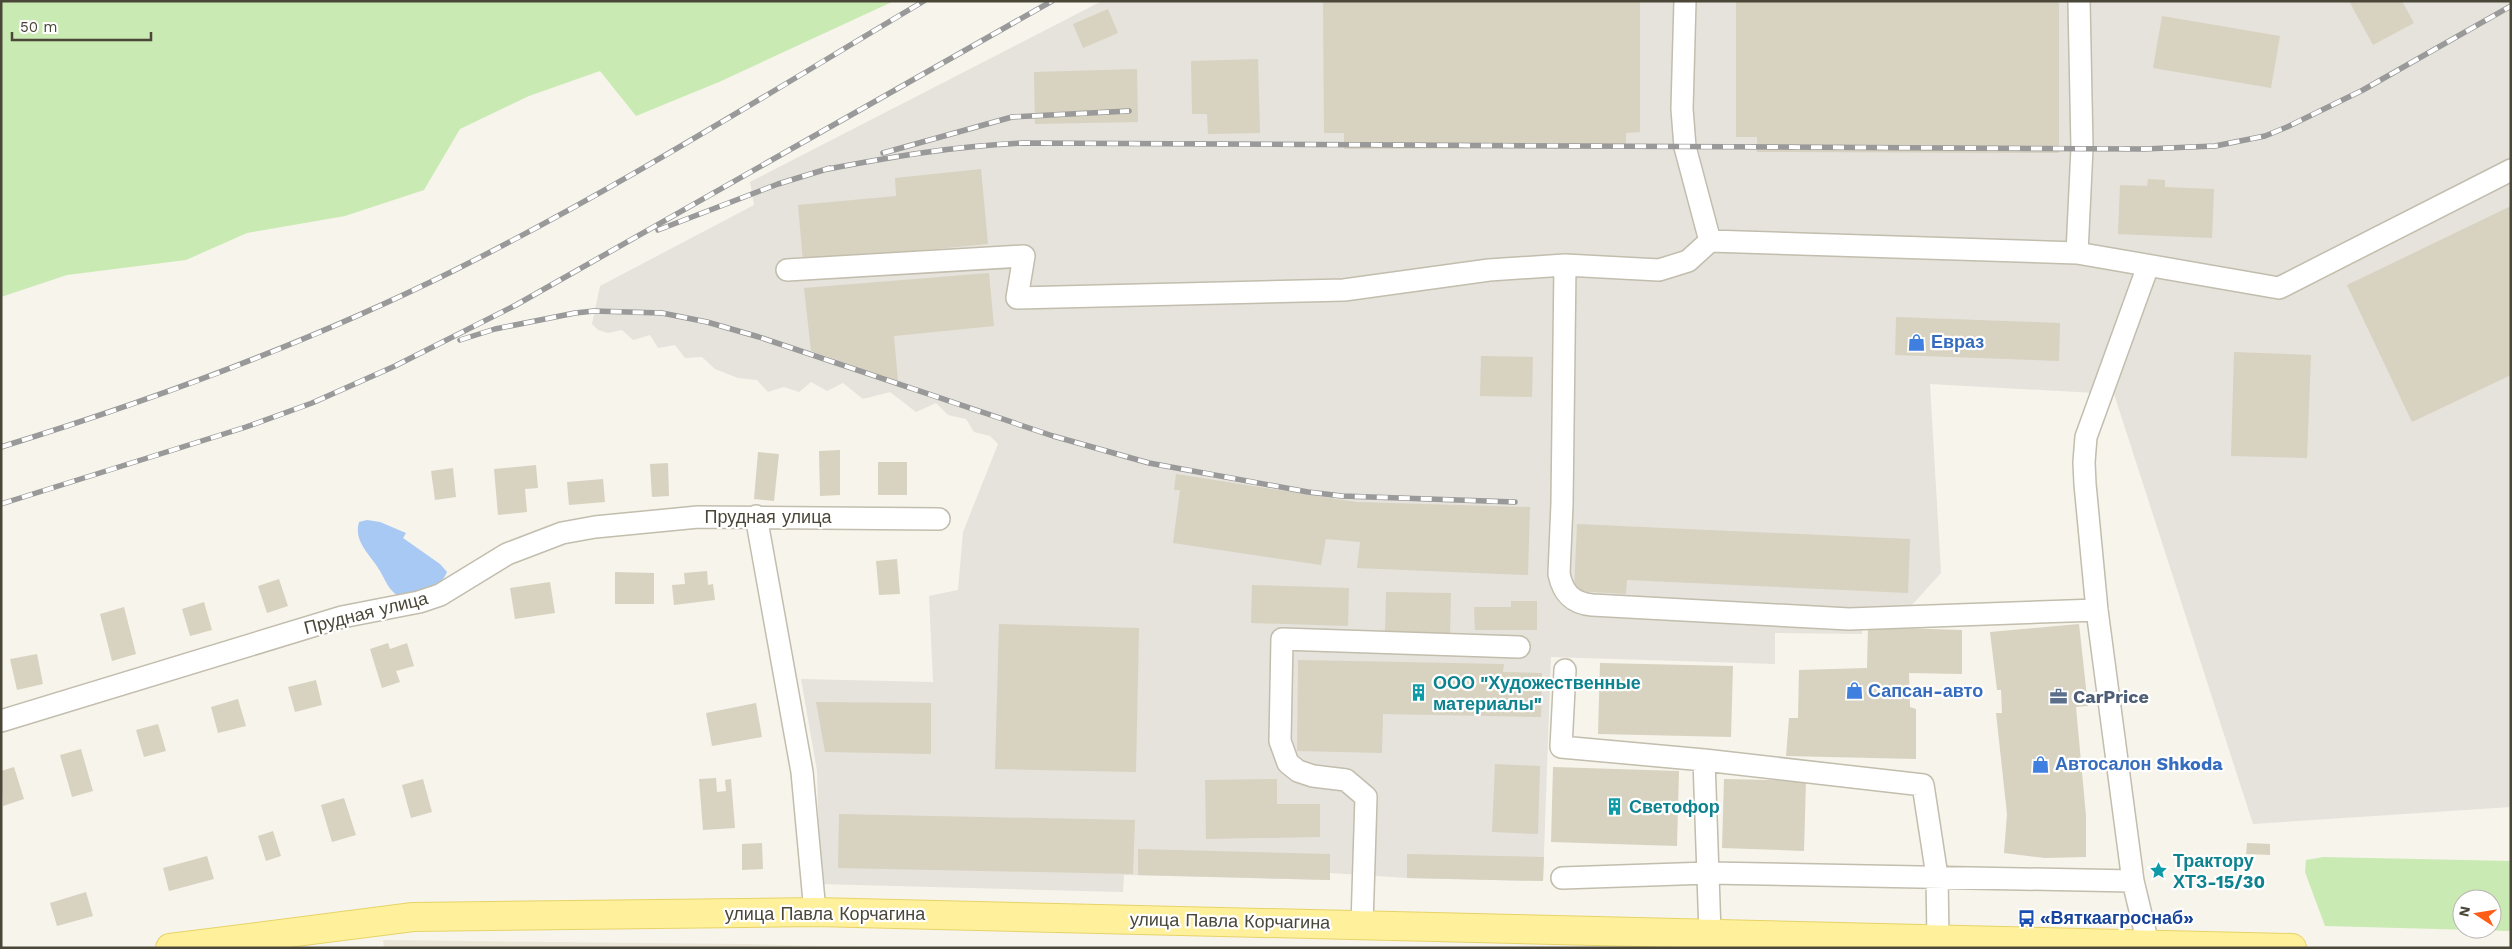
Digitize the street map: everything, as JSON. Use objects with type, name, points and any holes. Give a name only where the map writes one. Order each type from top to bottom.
[{"type":"main road","name":"улица Павла Корчагина","points":[[170,948],[413,917],[816,912],[1710,933],[2148,946],[2292,948]]},
{"type":"street","points":[[1685,1],[1682,109],[1685,147],[1710,241]]},
{"type":"street","points":[[2077,253],[2082,148],[2080,1]]},
{"type":"street","points":[[787,270],[1024,256],[1017,298],[1344,290],[1489,270],[1565,265],[1659,270],[1688,261],[1710,241],[2077,253],[2280,288],[2511,170]]},
{"type":"street","points":[[1565,265],[1562,504],[1559,574],[1561,585],[1571,599],[1592,604],[1849,619],[2097,610]]},
{"type":"street","points":[[2148,266],[2086,436],[2085,477],[2097,610],[2133,881],[2148,946]]},
{"type":"street","points":[[756,516],[802,772],[816,912]]},
{"type":"street","name":"Прудная улица","points":[[1,721],[342,617],[418,602],[440,595],[507,554],[562,533],[667,519],[756,516],[938,519]]},
{"type":"street","points":[[1362,925],[1366,797],[1346,780],[1313,776],[1298,771],[1284,757],[1280,741],[1282,639],[1519,647]]},
{"type":"street","points":[[1565,670],[1561,747],[1704,760],[1923,785],[1937,876],[1938,939]]},
{"type":"street","points":[[1704,760],[1710,933]]},
{"type":"street","points":[[1562,878],[1708,873],[2133,881]]},
{"type":"shaded area","points":[[1102,1],[2511,1],[2511,807],[2253,824],[2114,394],[1930,384],[1941,573],[1911,606],[1862,609],[1862,634],[1775,633],[1775,664],[1551,657],[1543,881],[1407,878],[1330,873],[1330,880],[1124,875],[1123,892],[820,884],[817,771],[801,679],[933,682],[929,596],[958,590],[963,532],[998,444],[990,436],[974,432],[966,419],[948,415],[936,403],[916,412],[890,392],[863,399],[843,383],[827,391],[811,382],[799,392],[784,387],[768,392],[757,380],[738,378],[715,369],[702,357],[685,358],[675,345],[658,348],[650,335],[633,340],[622,330],[608,333],[598,330],[592,324],[600,286],[754,205],[750,182]]},
{"type":"shaded area","points":[[383,940],[745,944],[899,948],[384,948]]},
{"type":"green space","points":[[1,1],[894,1],[719,82],[636,116],[600,71],[529,96],[460,129],[424,190],[345,216],[247,233],[186,260],[67,275],[1,297]]},
{"type":"green space","points":[[2323,857],[2511,861],[2511,931],[2502,931],[2502,889],[2452,889],[2452,929],[2325,926],[2305,872],[2306,860]]},
{"type":"water","points":[[367,520],[380,522],[406,533],[403,538],[440,564],[447,572],[439,584],[427,590],[398,596],[389,588],[358,536],[359,522]]},
{"type":"building","points":[[1323,1],[1640,1],[1640,132],[1626,133],[1626,148],[1344,149],[1344,133],[1324,133]]},
{"type":"building","points":[[1736,1],[2059,1],[2059,153],[1757,152],[1757,137],[1736,137]]},
{"type":"building","points":[[2349,1],[2402,1],[2414,23],[2373,45]]},
{"type":"building","points":[[1108,9],[1118,33],[1083,48],[1073,24]]},
{"type":"building","points":[[2162,16],[2280,36],[2271,88],[2153,68]]},
{"type":"building","points":[[1258,59],[1260,133],[1208,134],[1207,114],[1192,114],[1191,61]]},
{"type":"building","points":[[1137,69],[1138,122],[1035,124],[1034,72]]},
{"type":"building","points":[[981,169],[988,244],[803,262],[798,205],[896,196],[895,178]]},
{"type":"building","points":[[2148,179],[2165,180],[2165,187],[2214,189],[2212,238],[2118,234],[2120,185],[2147,186]]},
{"type":"building","points":[[2511,206],[2511,375],[2412,422],[2347,285]]},
{"type":"building","points":[[989,273],[994,326],[894,336],[898,381],[811,351],[804,288]]},
{"type":"building","points":[[1896,317],[2060,323],[2059,361],[1895,355]]},
{"type":"building","points":[[2234,352],[2311,355],[2307,458],[2231,456]]},
{"type":"building","points":[[1481,356],[1533,357],[1532,397],[1480,396]]},
{"type":"building","points":[[840,450],[840,495],[820,496],[819,451]]},
{"type":"building","points":[[758,452],[779,454],[774,501],[754,499]]},
{"type":"building","points":[[878,462],[907,462],[907,495],[878,495]]},
{"type":"building","points":[[668,463],[669,496],[652,497],[650,464]]},
{"type":"building","points":[[536,465],[538,488],[525,489],[527,512],[498,515],[494,469]]},
{"type":"building","points":[[453,468],[456,497],[435,500],[431,471]]},
{"type":"building","points":[[1176,474],[1356,502],[1530,507],[1528,575],[1357,568],[1360,542],[1326,539],[1321,565],[1173,543],[1180,490],[1174,490]]},
{"type":"building","points":[[603,479],[605,502],[569,505],[567,482]]},
{"type":"building","points":[[1577,524],[1910,539],[1908,593],[1627,580],[1626,594],[1574,591]]},
{"type":"building","points":[[897,559],[900,594],[879,595],[876,561]]},
{"type":"building","points":[[707,571],[708,585],[713,584],[715,600],[674,605],[672,585],[685,584],[684,573]]},
{"type":"building","points":[[615,572],[654,573],[654,604],[615,604]]},
{"type":"building","points":[[279,579],[288,606],[267,613],[258,586]]},
{"type":"building","points":[[550,582],[555,613],[515,619],[510,588]]},
{"type":"building","points":[[1252,585],[1349,588],[1348,626],[1251,623]]},
{"type":"building","points":[[1386,592],[1451,593],[1450,636],[1385,634]]},
{"type":"building","points":[[1511,601],[1537,601],[1537,630],[1475,630],[1474,607],[1511,607]]},
{"type":"building","points":[[204,602],[212,630],[190,636],[182,609]]},
{"type":"building","points":[[124,607],[136,654],[112,661],[100,614]]},
{"type":"building","points":[[999,624],[1139,628],[1136,772],[995,769]]},
{"type":"building","name":"Автосалон Shkoda","points":[[2079,624],[2088,706],[2076,707],[2086,816],[2086,857],[2045,858],[2004,853],[2007,814],[1996,713],[2002,713],[2001,690],[1997,690],[1990,632]]},
{"type":"building","name":"Сапсан-авто","points":[[1868,627],[1962,630],[1962,674],[1909,673],[1910,707],[1916,709],[1916,759],[1786,756],[1789,718],[1798,718],[1799,670],[1867,668]]},
{"type":"building","points":[[388,643],[390,649],[407,643],[414,666],[396,671],[400,682],[382,688],[370,649]]},
{"type":"building","points":[[37,654],[43,684],[17,690],[10,659]]},
{"type":"building","name":"ООО \"Художественные материалы\"","points":[[1298,660],[1504,664],[1503,672],[1542,673],[1541,717],[1383,714],[1382,753],[1297,751]]},
{"type":"building","points":[[1600,663],[1733,666],[1731,737],[1598,734]]},
{"type":"building","points":[[316,680],[322,705],[295,712],[288,687]]},
{"type":"building","points":[[238,699],[246,726],[218,733],[211,707]]},
{"type":"building","points":[[816,702],[931,703],[931,754],[825,752]]},
{"type":"building","points":[[756,703],[762,737],[712,746],[706,713]]},
{"type":"building","points":[[158,724],[166,751],[144,757],[136,730]]},
{"type":"building","points":[[81,749],[93,791],[72,797],[60,755]]},
{"type":"building","points":[[1495,764],[1540,766],[1538,834],[1492,832]]},
{"type":"building","points":[[14,767],[24,799],[3,806],[1,771]]},
{"type":"building","name":"Светофор","points":[[1553,767],[1679,771],[1677,846],[1551,842]]},
{"type":"building","points":[[716,778],[717,792],[726,791],[725,780],[731,779],[735,828],[703,830],[699,779]]},
{"type":"building","points":[[423,779],[432,812],[411,818],[402,785]]},
{"type":"building","points":[[1277,779],[1277,804],[1320,804],[1320,837],[1206,839],[1205,780]]},
{"type":"building","points":[[1724,779],[1806,781],[1804,851],[1722,848]]},
{"type":"building","points":[[344,798],[356,835],[332,842],[321,805]]},
{"type":"building","points":[[839,814],[1135,820],[1133,874],[838,868]]},
{"type":"building","points":[[273,831],[281,856],[266,861],[258,836]]},
{"type":"building","points":[[762,843],[763,869],[742,870],[742,844]]},
{"type":"building","points":[[2247,843],[2270,844],[2270,855],[2246,854]]},
{"type":"building","points":[[1138,849],[1330,854],[1330,880],[1138,875]]},
{"type":"building","points":[[1407,854],[1544,857],[1543,881],[1407,878]]},
{"type":"building","points":[[207,856],[214,879],[169,891],[163,868]]},
{"type":"building","points":[[86,892],[93,916],[57,926],[50,903]]},
{"type":"railway","points":[[1,447],[59,429],[231,368],[343,322],[453,271],[573,208],[750,106],[924,1]]},
{"type":"railway","points":[[1,504],[246,427],[312,403],[395,366],[516,305],[1052,1]]},
{"type":"railway","points":[[823,170],[923,153],[1023,143],[2144,149],[2215,146],[2265,136],[2287,127],[2363,90],[2511,6]]},
{"type":"railway","points":[[883,153],[1012,117],[1129,111]]},
{"type":"railway","points":[[658,230],[778,184],[830,168]]},
{"type":"railway","points":[[460,340],[495,329],[575,313],[594,311],[662,313],[707,322],[759,337],[1053,436],[1149,463],[1308,492],[1342,496],[1515,502]]},
{"type":"place","name":"Евраз","points":[[1917,342]]},
{"type":"place","name":"Сапсан-авто","points":[[1854,691]]},
{"type":"place","name":"ООО \"Художественные материалы\"","points":[[1419,693]]},
{"type":"place","name":"CarPrice","points":[[2059,697]]},
{"type":"place","name":"Автосалон Shkoda","points":[[2041,764]]},
{"type":"place","name":"Светофор","points":[[1615,807]]},
{"type":"place","name":"Трактору ХТЗ-15/30","points":[[2159,871]]},
{"type":"place","name":"«Вяткаагроснаб»","points":[[2026,918]]}]
